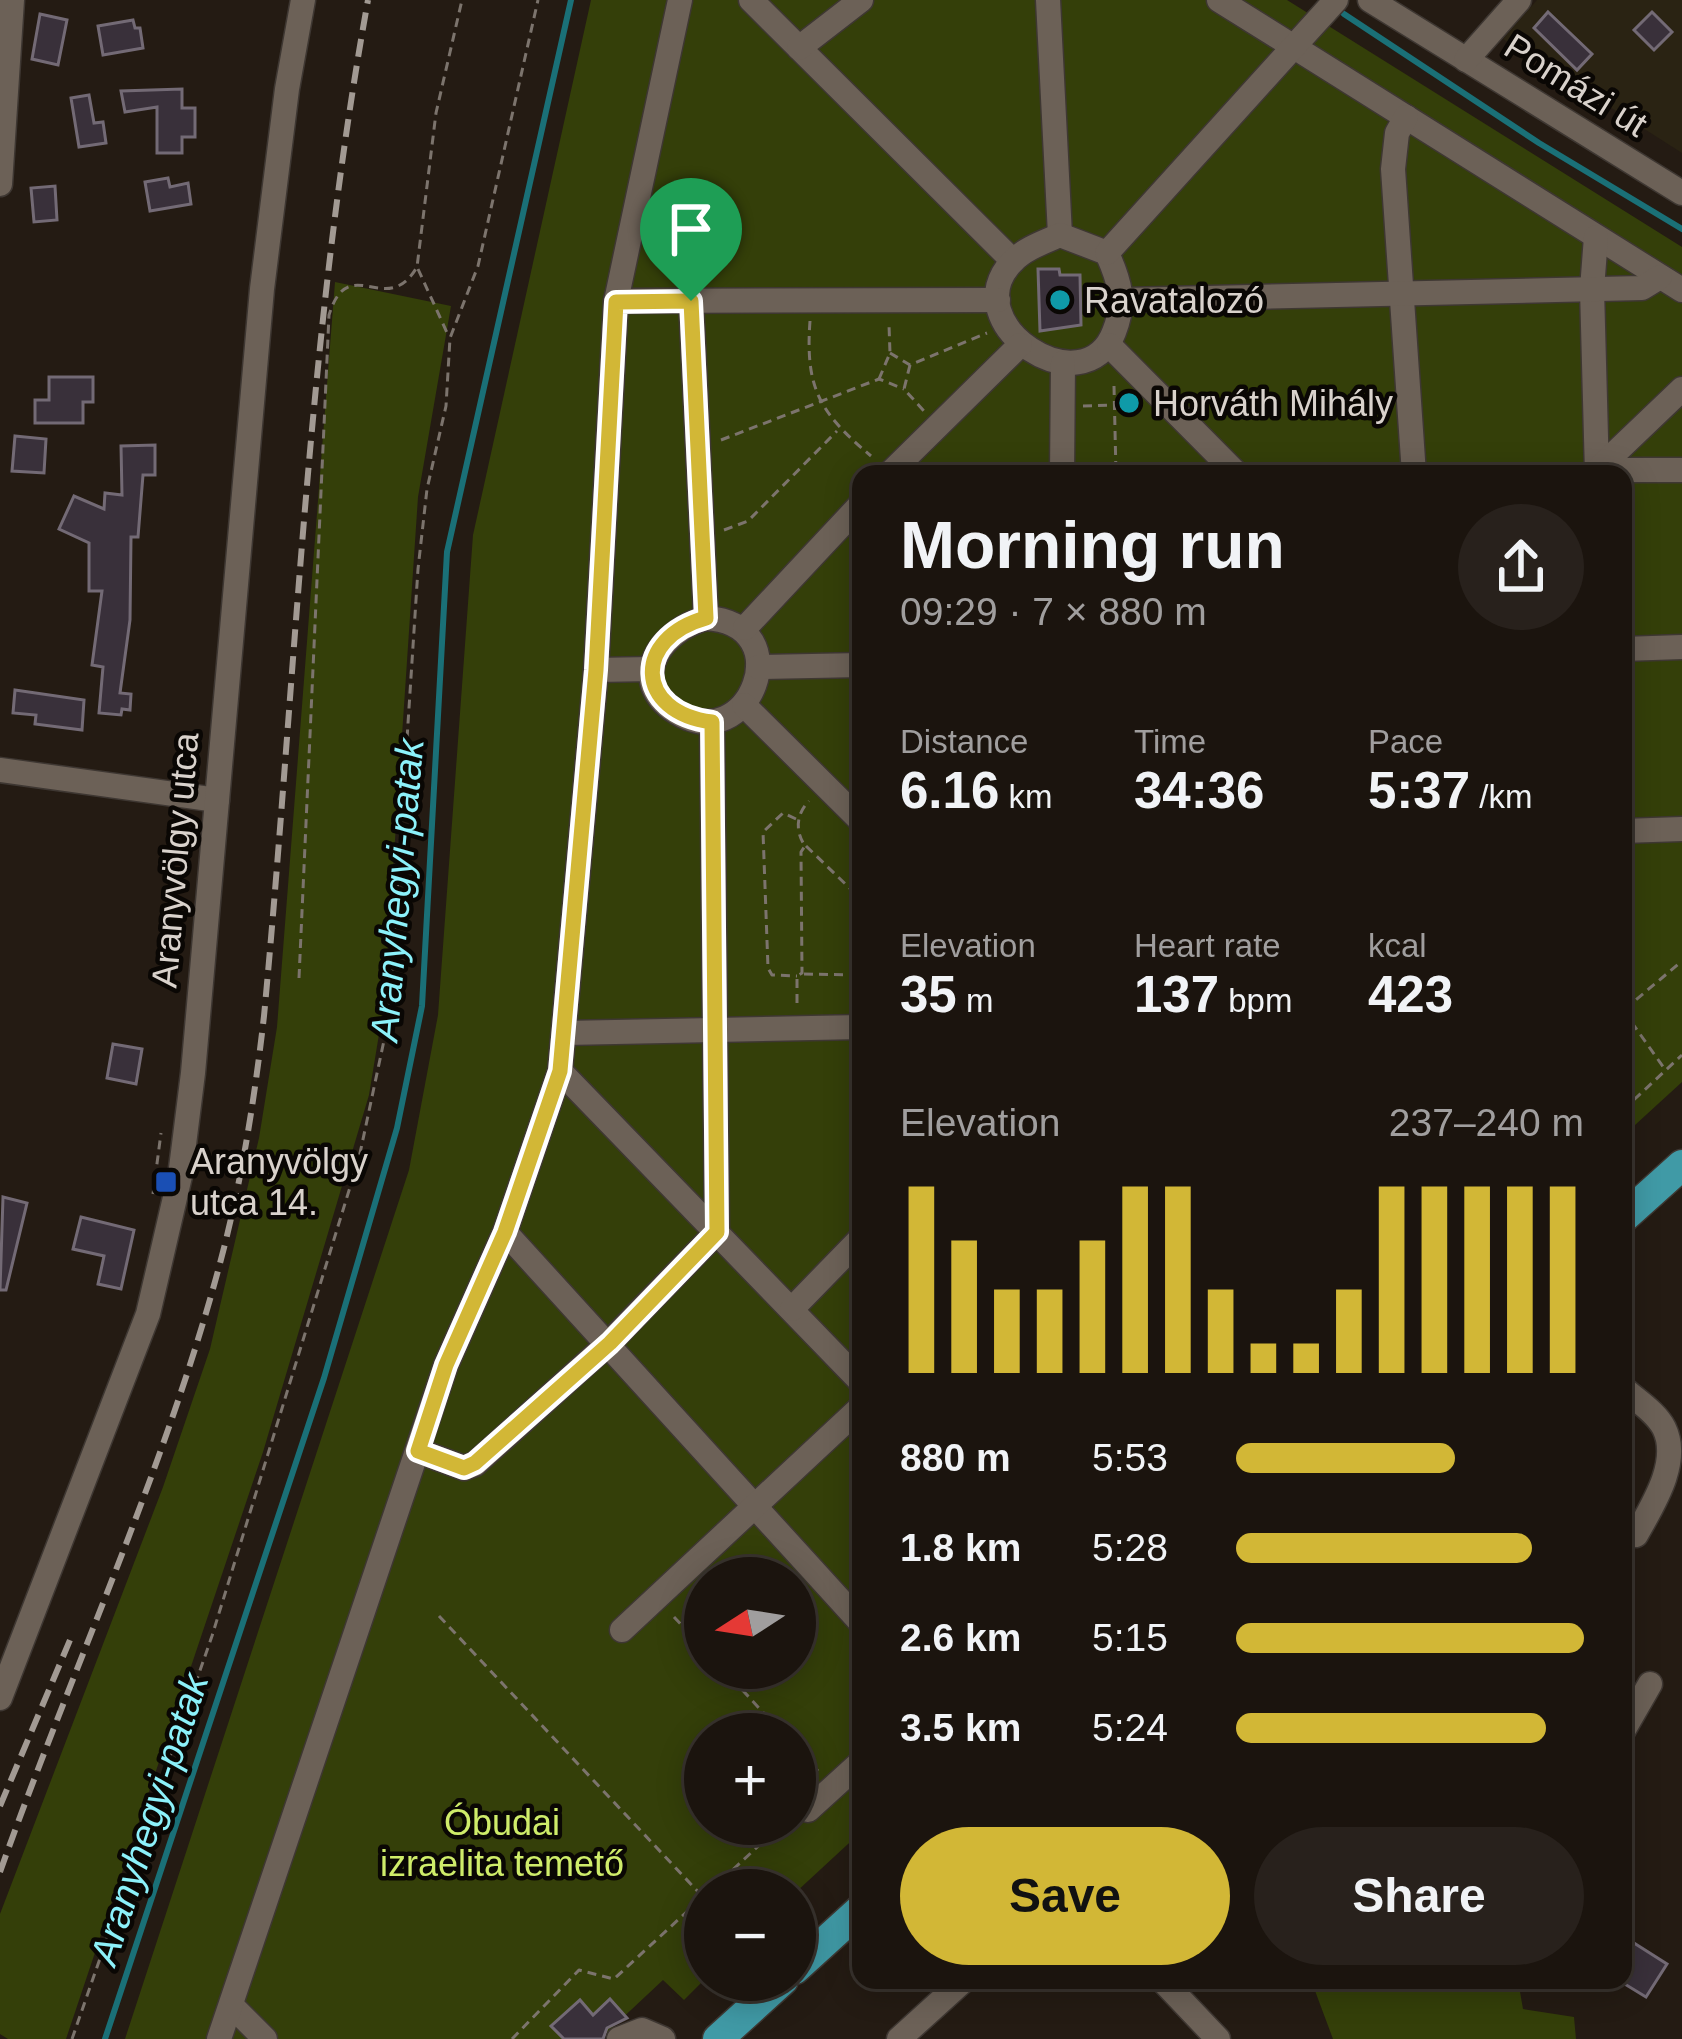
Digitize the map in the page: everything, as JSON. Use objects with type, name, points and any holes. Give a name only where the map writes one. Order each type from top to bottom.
[{"type":"main road","points":[[1632,1210],[1682,1165]]},
{"type":"main road","points":[[816,1950],[852,1917]]},
{"type":"main road","points":[[718,2039],[760,2001]]},
{"type":"street","points":[[0,184],[3,69],[12,0]]},
{"type":"street","name":"Aranyvölgy utca","points":[[0,1698],[136,1348],[170,1226],[188,1120],[271,207],[303,0]]},
{"type":"street","points":[[219,2039],[446,1365],[505,1232],[560,1071],[596,670],[616,302],[680,0]]},
{"type":"street","points":[[751,0],[1012,261]]},
{"type":"street","points":[[799,48],[861,0]]},
{"type":"street","points":[[1048,0],[1060,235]]},
{"type":"street","points":[[1219,0],[1682,290]]},
{"type":"street","points":[[1107,254],[1336,0]]},
{"type":"street","name":"Pomázi út","points":[[1370,0],[1682,193]]},
{"type":"street","points":[[1466,60],[1519,0]]},
{"type":"street","points":[[1406,118],[1397,133],[1393,169],[1414,465]]},
{"type":"street","points":[[1060,235],[1107,254],[1124,300],[1117,353]]},
{"type":"street","points":[[1060,235],[1012,261],[1002,277],[998,300],[1013,335],[1064,363],[1117,353]]},
{"type":"street","points":[[1596,237],[1592,289],[1596,465]]},
{"type":"street","points":[[1124,300],[1642,288],[1660,277]]},
{"type":"street","points":[[616,302],[998,300]]},
{"type":"street","points":[[691,301],[706,618]]},
{"type":"street","points":[[898,465],[1013,335]]},
{"type":"street","points":[[1117,353],[1228,465]]},
{"type":"street","points":[[1062,465],[1064,363]]},
{"type":"street","points":[[1604,465],[1682,388]]},
{"type":"street","points":[[1632,472],[1682,470]]},
{"type":"street","points":[[745,628],[852,514]]},
{"type":"street","points":[[706,618],[725,619],[745,628],[758,667],[744,705],[712,722],[687,719],[666,705],[654,687],[651,669],[669,635],[706,618]]},
{"type":"street","points":[[1632,649],[1682,647]]},
{"type":"street","points":[[758,667],[852,665]]},
{"type":"street","points":[[596,670],[651,669]]},
{"type":"street","points":[[744,705],[852,812]]},
{"type":"street","points":[[418,1451],[464,1468],[475,1463],[610,1343],[717,1232],[712,722]]},
{"type":"street","points":[[0,770],[217,800]]},
{"type":"street","points":[[1632,831],[1682,829]]},
{"type":"street","points":[[566,1033],[852,1028]]},
{"type":"street","points":[[560,1071],[852,1372]]},
{"type":"street","points":[[505,1232],[852,1613]]},
{"type":"street","points":[[792,1309],[852,1247]]},
{"type":"street","points":[[1632,1396],[1662,1423],[1667,1438],[1663,1486],[1636,1535]]},
{"type":"street","points":[[622,1630],[852,1415]]},
{"type":"street","points":[[1632,1715],[1650,1684]]},
{"type":"street","points":[[816,1803],[852,1770]]},
{"type":"street","points":[[899,2039],[954,1989]]},
{"type":"street","points":[[1171,1989],[1218,2039]]},
{"type":"street","points":[[232,2006],[266,2039]]},
{"type":"street","points":[[619,2039],[642,2030],[662,2039]]},
{"type":"path","points":[[299,978],[329,314],[337,292],[345,287],[398,287],[407,284],[417,267],[436,113],[462,0]]},
{"type":"path","points":[[72,2039],[212,1636],[359,1158],[389,1017],[418,569],[427,489],[446,406],[450,338],[478,266],[538,0]]},
{"type":"path","points":[[417,267],[450,338]]},
{"type":"path","points":[[697,449],[879,379],[890,353],[889,299]]},
{"type":"path","points":[[812,300],[809,363],[820,404],[838,429],[881,465]]},
{"type":"path","points":[[890,353],[910,365],[1013,335]]},
{"type":"path","points":[[1115,465],[1117,353]]},
{"type":"path","points":[[904,389],[910,365]]},
{"type":"path","points":[[879,379],[904,389],[938,425]]},
{"type":"path","points":[[1063,407],[1115,405]]},
{"type":"path","points":[[700,538],[748,521],[838,429]]},
{"type":"path","points":[[825,785],[802,807],[800,837],[852,890]]},
{"type":"path","points":[[798,819],[783,812],[764,832],[768,968],[772,975],[852,975]]},
{"type":"path","points":[[797,1029],[801,852],[806,846]]},
{"type":"path","points":[[1632,1002],[1682,961]]},
{"type":"path","points":[[1632,1021],[1665,1070]]},
{"type":"path","points":[[1632,1101],[1682,1055]]},
{"type":"path","points":[[157,1201],[151,1192],[161,1132],[170,1122]]},
{"type":"path","points":[[656,1598],[684,1628]]},
{"type":"path","points":[[439,1616],[684,1875]]},
{"type":"path","points":[[742,1689],[764,1713]]},
{"type":"path","points":[[816,1769],[833,1787]]},
{"type":"path","points":[[734,1869],[759,1845]]},
{"type":"path","points":[[512,2039],[579,1970],[614,1979],[684,1914]]},
{"type":"shaded area","points":[[1537,0],[1682,0],[1682,153],[1503,39]]},
{"type":"green space","name":"Óbudai izraelita temető","points":[[591,0],[1287,0],[1682,247],[1682,1082],[1632,1128],[1632,465],[852,465],[852,1840],[816,1874],[816,1869],[684,1869],[684,2000],[663,1980],[600,2039],[125,2039],[409,1170],[438,1015],[473,535]]},
{"type":"green space","points":[[335,282],[451,306],[418,497],[384,1004],[369,1095],[263,1452],[66,2039],[8,2039],[0,2034],[0,1914],[163,1487],[210,1349],[259,1138],[277,1027]]},
{"type":"green space","points":[[1314,1989],[1520,1989],[1523,2009],[1574,2017],[1576,2039],[1333,2039]]},
{"type":"building","points":[[1548,12],[1592,54],[1577,70],[1534,28]]},
{"type":"building","points":[[1652,12],[1672,32],[1654,50],[1634,30]]},
{"type":"building","points":[[40,14],[67,20],[58,65],[32,59]]},
{"type":"building","points":[[133,20],[135,28],[140,28],[143,48],[103,55],[98,26]]},
{"type":"building","points":[[182,89],[182,108],[195,108],[195,137],[182,137],[182,153],[157,153],[157,107],[125,112],[121,91]]},
{"type":"building","points":[[89,95],[94,123],[103,122],[106,143],[79,147],[71,98]]},
{"type":"building","points":[[168,178],[170,187],[188,183],[191,204],[150,211],[145,182]]},
{"type":"building","points":[[55,186],[57,220],[34,222],[31,188]]},
{"type":"building","name":"Ravatalozó","points":[[1038,269],[1080,275],[1081,325],[1040,331]]},
{"type":"building","points":[[49,377],[93,377],[93,402],[83,402],[83,423],[35,423],[35,400],[49,400]]},
{"type":"building","points":[[15,436],[46,439],[44,473],[12,471]]},
{"type":"building","points":[[155,445],[155,475],[143,475],[138,537],[131,537],[130,620],[120,693],[131,694],[130,710],[122,709],[121,715],[99,713],[103,667],[92,665],[102,591],[89,591],[89,543],[59,529],[74,496],[104,509],[105,493],[122,495],[121,446]]},
{"type":"building","points":[[15,690],[84,700],[82,730],[35,724],[36,715],[13,713]]},
{"type":"building","points":[[113,1044],[142,1049],[136,1084],[107,1078]]},
{"type":"building","points":[[3,1197],[27,1203],[6,1290],[0,1290]]},
{"type":"building","points":[[81,1217],[134,1230],[121,1289],[98,1284],[104,1256],[73,1249]]},
{"type":"building","points":[[1634,1943],[1667,1964],[1646,1997],[1632,1988]]},
{"type":"building","points":[[610,1999],[627,2018],[607,2028],[603,2039],[564,2039],[551,2026],[580,2000],[593,2015]]},
{"type":"waterway","name":"Aranyhegyi-patak","points":[[105,2039],[324,1378],[397,1128],[422,1006],[447,552],[571,0]]},
{"type":"waterway","points":[[1344,14],[1539,143],[1682,229]]},
{"type":"railway","points":[[0,1872],[194,1354],[239,1181],[264,1016],[317,380],[347,126],[368,0]]},
{"type":"railway","points":[[0,1806],[70,1640]]},
{"type":"place","name":"Ravatalozó","points":[[1060,300]]},
{"type":"place","name":"Horváth Mihály","points":[[1129,403]]},
{"type":"place","name":"Aranyvölgy utca 14.","points":[[166,1182]]},
{"type":"route","points":[[691,301],[706,618],[669,635],[651,669],[654,687],[666,705],[687,719],[712,722],[717,1232],[610,1343],[464,1468],[418,1451],[446,1365],[505,1232],[560,1071],[596,670],[616,302],[691,301]]}]
